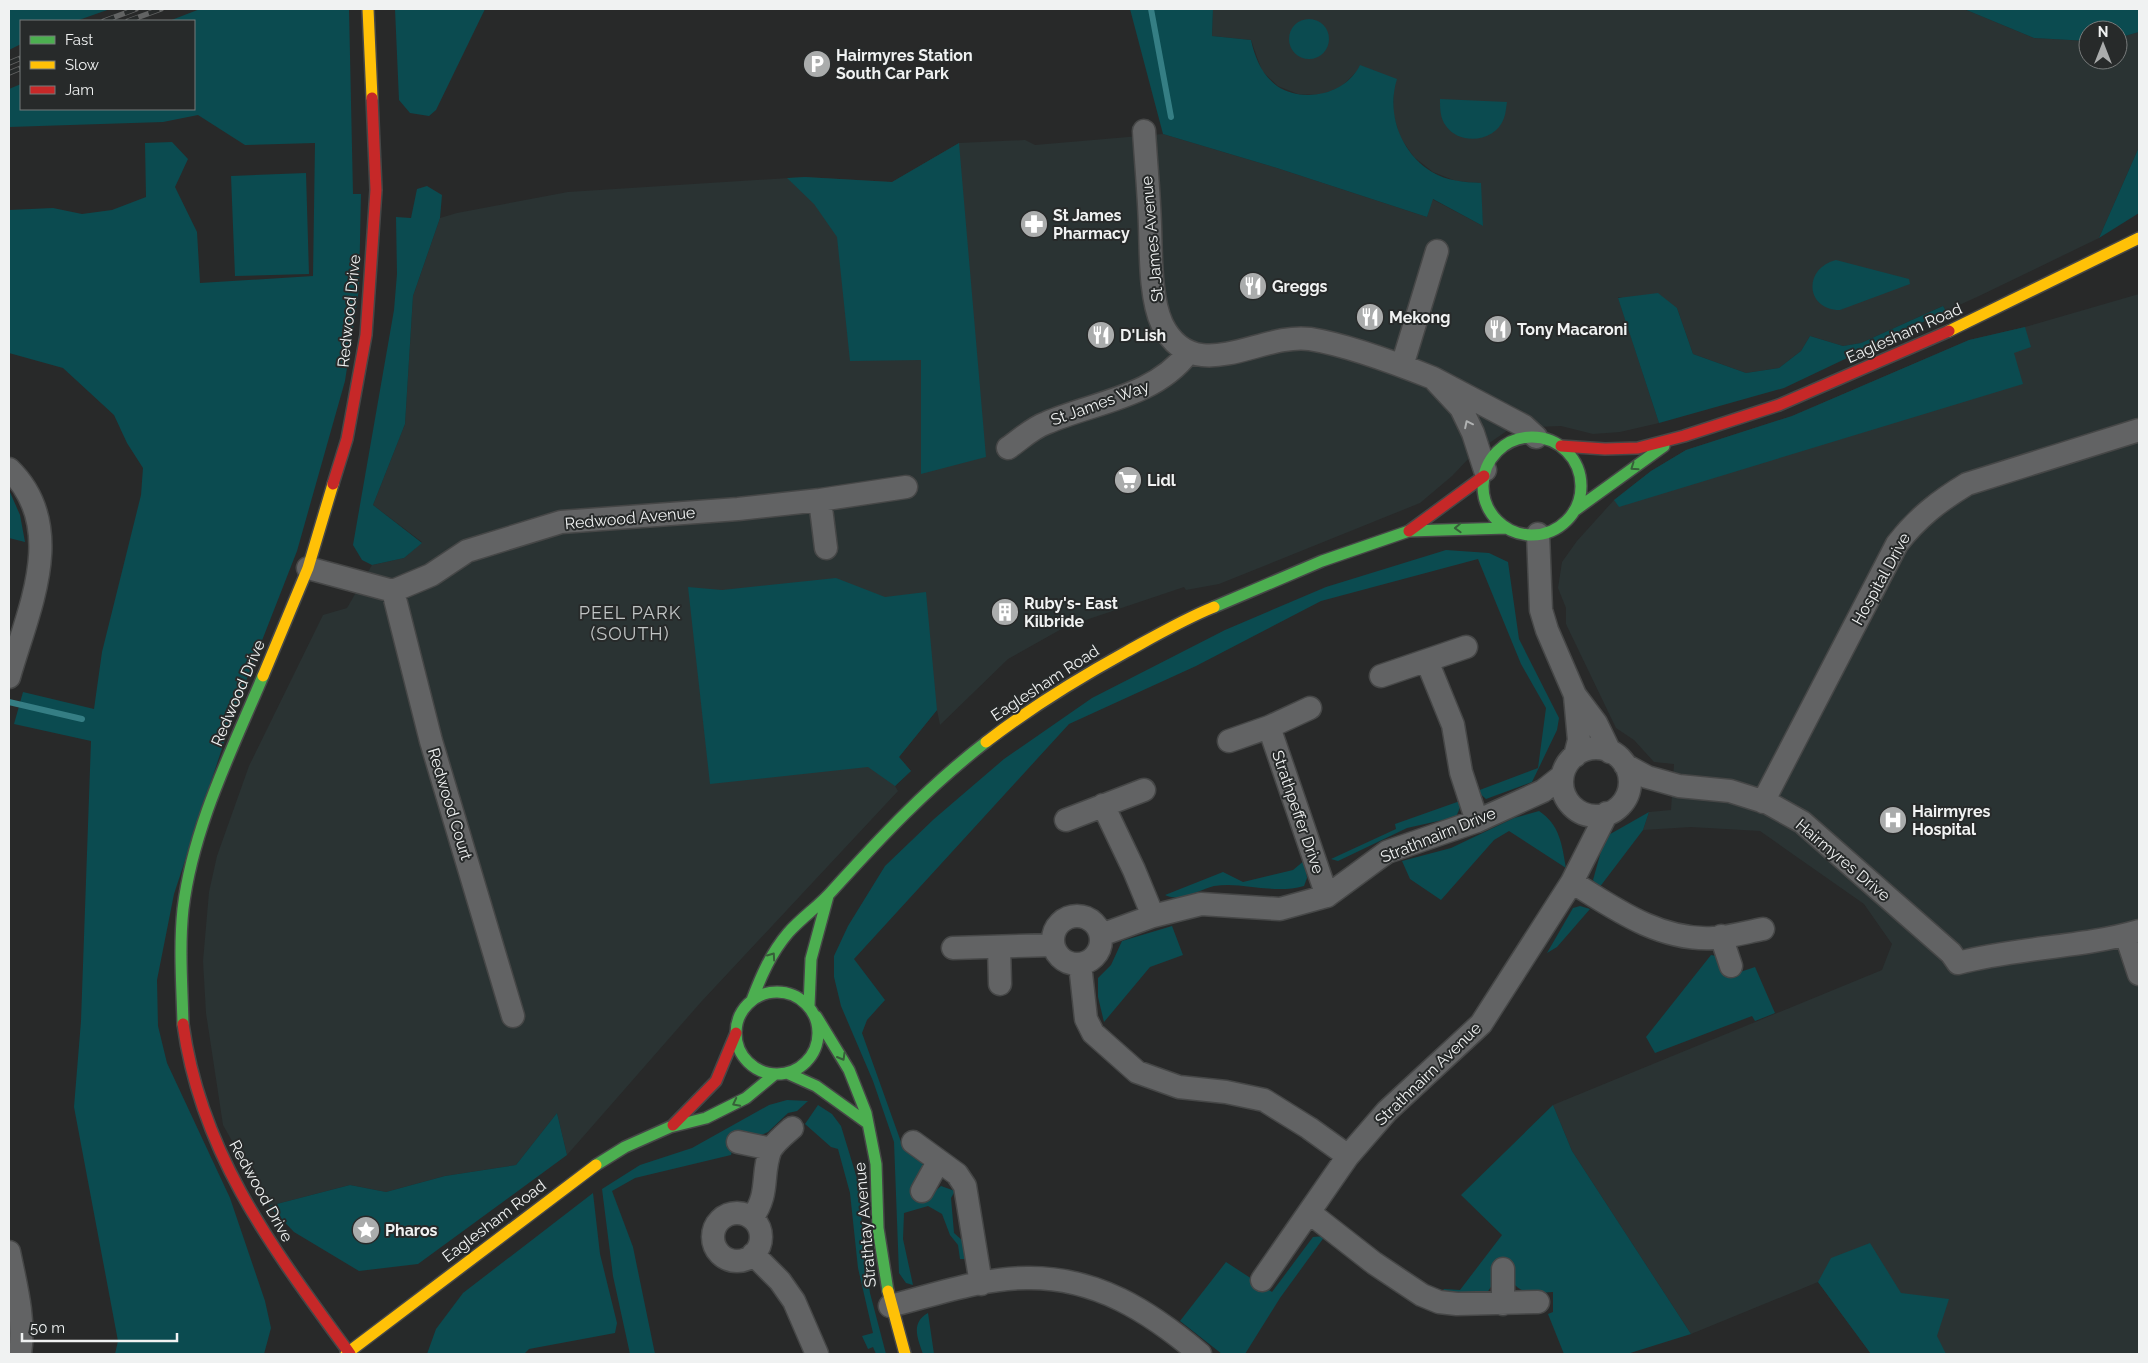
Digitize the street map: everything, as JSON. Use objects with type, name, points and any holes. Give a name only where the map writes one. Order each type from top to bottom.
[{"type":"main road","name":"Redwood Drive","points":[[348,1354],[253,1218],[220,1154],[197,1090],[183,1024],[181,967],[182,910],[193,855],[210,801],[308,568],[347,439],[366,336],[376,190],[368,9]]},
{"type":"main road","name":"Eaglesham Road","points":[[1561,446],[1605,449],[1638,448],[1674,439],[1779,404],[1880,362],[1977,318],[2139,238]]},
{"type":"main road","points":[[1536,437],[1549,440],[1561,446],[1574,462],[1581,483],[1579,497],[1574,511],[1565,522],[1552,530],[1538,534],[1522,534],[1507,528],[1494,517],[1486,503],[1483,486],[1485,473],[1494,455],[1506,444],[1522,438],[1536,437]]},
{"type":"main road","name":"Eaglesham Road","points":[[1574,511],[1674,439]]},
{"type":"main road","name":"Eaglesham Road","points":[[1409,531],[1485,473]]},
{"type":"main road","name":"Eaglesham Road","points":[[752,1000],[765,966],[788,933],[828,896],[889,828],[964,759],[1021,715],[1080,678],[1187,618],[1322,561],[1409,531],[1507,528]]},
{"type":"main road","name":"Eaglesham Road","points":[[809,1006],[812,960],[828,896]]},
{"type":"main road","points":[[787,1074],[807,1062],[814,1052],[818,1041],[819,1028],[816,1016],[809,1006],[788,993],[763,994],[752,1000],[743,1010],[738,1021],[736,1033],[738,1046],[744,1057],[752,1066],[775,1074],[787,1074],[816,1086],[866,1122]]},
{"type":"main road","name":"Strathtay Avenue","points":[[816,1016],[844,1059],[858,1090],[875,1159],[878,1190],[878,1225],[890,1306],[905,1354]]},
{"type":"main road","name":"Eaglesham Road","points":[[670,1127],[696,1104],[716,1081],[724,1068],[736,1033]]},
{"type":"main road","name":"Eaglesham Road","points":[[348,1354],[593,1167],[625,1147],[670,1127],[706,1118],[746,1098],[775,1074]]},
{"type":"street","name":"St James Avenue","points":[[1144,131],[1151,256],[1156,302],[1162,323],[1175,344],[1188,353]]},
{"type":"street","points":[[1402,366],[1437,251]]},
{"type":"street","points":[[1188,353],[1220,355],[1291,339],[1309,339],[1402,366],[1433,378],[1524,426],[1536,437]]},
{"type":"street","name":"St James Way","points":[[1008,448],[1044,423],[1143,390],[1166,376],[1188,353]]},
{"type":"street","points":[[1433,378],[1461,408],[1473,433],[1485,473]]},
{"type":"street","name":"Hospital Drive","points":[[1763,802],[1897,544],[1914,522],[1941,500],[1966,484],[2139,430]]},
{"type":"street","points":[[9,469],[30,497],[40,521],[42,533],[36,581],[10,666]]},
{"type":"street","name":"Redwood Avenue","points":[[393,591],[431,575],[467,551],[562,522],[738,509],[820,500],[906,487]]},
{"type":"street","points":[[820,500],[826,548]]},
{"type":"street","points":[[1538,534],[1541,610],[1554,649],[1575,695],[1596,723],[1618,758],[1629,786],[1625,798]]},
{"type":"street","points":[[308,568],[393,591]]},
{"type":"street","name":"Redwood Court","points":[[393,591],[431,740],[513,1016]]},
{"type":"street","points":[[1381,676],[1466,647]]},
{"type":"street","points":[[1427,661],[1453,725],[1461,772],[1477,821]]},
{"type":"street","points":[[1575,695],[1579,740],[1575,756]]},
{"type":"street","points":[[1228,741],[1269,727],[1310,708]]},
{"type":"street","name":"Strathpeffer Drive","points":[[1269,727],[1328,896]]},
{"type":"street","points":[[1562,776],[1566,766],[1575,756],[1590,748],[1618,758]]},
{"type":"street","name":"Hairmyres Drive","points":[[1618,758],[1647,777],[1679,786],[1730,791],[1763,802],[1802,822],[1951,953],[1958,963],[1987,955],[2054,948],[2132,933]]},
{"type":"street","name":"Strathnairn Drive","points":[[1101,935],[1153,916],[1201,904],[1280,909],[1328,896],[1388,852],[1477,821],[1522,802],[1543,791],[1562,776]]},
{"type":"street","name":"Strathnairn Avenue","points":[[1562,776],[1562,786],[1573,806],[1581,833],[1582,861]]},
{"type":"street","name":"Hairmyres Drive","points":[[1625,798],[1679,786]]},
{"type":"street","points":[[1066,820],[1144,790]]},
{"type":"street","name":"Strathnairn Avenue","points":[[1262,1280],[1348,1156],[1388,1111],[1482,1024],[1572,882],[1607,813],[1621,804],[1625,798]]},
{"type":"street","name":"Strathnairn Drive","points":[[1522,802],[1573,806]]},
{"type":"street","points":[[1103,806],[1134,870],[1153,916]]},
{"type":"street","points":[[1573,806],[1593,816],[1607,813]]},
{"type":"street","points":[[1572,882],[1642,924],[1690,936],[1721,936],[1763,929]]},
{"type":"street","points":[[1074,916],[1090,919],[1096,924],[1101,935],[1098,953],[1093,958],[1080,964],[1066,962],[1056,952],[1053,945],[1055,929],[1060,922],[1074,916]]},
{"type":"street","points":[[2132,933],[2139,974]]},
{"type":"street","points":[[1721,936],[1730,966]]},
{"type":"street","points":[[953,948],[1053,945]]},
{"type":"street","points":[[999,947],[1000,984]]},
{"type":"street","points":[[1080,964],[1086,1019],[1093,1033],[1137,1072],[1179,1087],[1226,1092],[1264,1100],[1309,1128],[1348,1156]]},
{"type":"street","points":[[752,1218],[759,1208],[766,1190],[771,1149],[792,1128]]},
{"type":"street","points":[[738,1142],[771,1149]]},
{"type":"street","points":[[913,1142],[957,1174],[965,1186],[981,1284]]},
{"type":"street","points":[[922,1191],[938,1162]]},
{"type":"street","points":[[1310,1213],[1374,1263],[1422,1296],[1439,1302],[1503,1304],[1538,1302]]},
{"type":"street","points":[[741,1214],[752,1218],[758,1226],[760,1233],[759,1246],[754,1254],[743,1260],[728,1259],[721,1255],[714,1242],[716,1226],[726,1216],[741,1214]]},
{"type":"street","points":[[9,1252],[18,1294],[22,1332],[20,1354]]},
{"type":"street","points":[[754,1254],[780,1281],[794,1301],[817,1354]]},
{"type":"street","points":[[1503,1269],[1503,1304]]},
{"type":"street","points":[[890,1306],[981,1284],[1026,1278],[1052,1279],[1106,1291],[1133,1306],[1179,1337],[1200,1354]]},
{"type":"shaded area","points":[[9,9],[110,9],[79,20],[20,20],[20,44],[9,50]]},
{"type":"shaded area","points":[[200,9],[349,9],[353,194],[361,194],[359,289],[345,381],[297,551],[234,712],[174,894],[157,980],[158,1026],[167,1063],[230,1198],[265,1301],[271,1328],[264,1354],[115,1354],[118,1341],[74,1107],[81,1021],[91,741],[14,724],[23,692],[94,709],[102,652],[141,495],[143,468],[127,443],[114,415],[63,368],[9,353],[9,210],[53,208],[82,214],[112,210],[146,197],[145,143],[172,142],[188,159],[175,187],[197,232],[200,283],[313,276],[315,143],[245,145],[198,115],[163,122],[9,127],[9,89],[20,84],[20,110],[195,110],[195,20],[172,20]]},
{"type":"shaded area","points":[[395,9],[485,9],[436,110],[429,116],[410,113],[399,100]]},
{"type":"shaded area","points":[[1130,9],[1213,9],[1212,36],[1251,40],[1257,60],[1267,77],[1277,86],[1299,94],[1311,95],[1335,89],[1354,75],[1360,65],[1397,79],[1393,106],[1395,119],[1404,143],[1421,164],[1432,172],[1456,180],[1481,183],[1483,226],[1433,199],[1427,217],[1277,168],[1163,134]]},
{"type":"shaded area","points":[[1213,9],[1964,9],[2034,38],[2078,40],[2078,70],[2128,70],[2128,35],[2139,32],[2139,147],[2099,238],[1946,311],[1943,306],[1861,343],[1843,346],[1810,336],[1801,351],[1779,368],[1746,373],[1693,354],[1677,308],[1618,297],[1659,423],[1620,432],[1593,434],[1561,426],[1511,428],[1472,455],[1452,476],[1420,503],[1219,584],[1186,590],[1184,587],[1065,627],[1008,659],[940,725],[937,710],[899,757],[911,771],[895,786],[898,791],[701,1002],[567,1155],[557,1113],[516,1165],[445,1176],[386,1192],[350,1185],[269,1206],[223,1125],[206,1013],[203,961],[209,892],[217,856],[249,766],[323,615],[347,608],[372,565],[404,558],[422,542],[373,505],[405,424],[413,296],[440,218],[457,213],[568,192],[805,177],[892,182],[959,143],[1025,140],[1035,145],[1163,134],[1277,168],[1427,217],[1432,199],[1483,226],[1480,183],[1456,181],[1433,172],[1414,157],[1400,137],[1393,113],[1394,88],[1357,71],[1341,87],[1320,95],[1298,94],[1278,86],[1262,71],[1251,40],[1212,36]]},
{"type":"shaded area","points":[[1964,9],[2139,9],[2139,32],[2128,35],[2128,20],[2078,20],[2078,40],[2034,38]]},
{"type":"shaded area","points":[[1313,19],[1320,22],[1326,28],[1329,39],[1328,47],[1320,56],[1313,59],[1305,59],[1298,56],[1290,47],[1289,35],[1292,28],[1301,20]]},
{"type":"shaded area","points":[[1440,99],[1507,102],[1506,112],[1500,126],[1494,132],[1486,136],[1468,139],[1460,137],[1446,126],[1441,117]]},
{"type":"shaded area","points":[[959,143],[986,457],[921,474],[921,360],[850,361],[837,237],[814,204],[787,178],[805,177],[892,182]]},
{"type":"shaded area","points":[[2139,147],[2139,213],[2099,238]]},
{"type":"shaded area","points":[[306,173],[309,274],[235,276],[231,176]]},
{"type":"shaded area","points":[[427,186],[442,195],[440,218],[413,296],[405,424],[373,505],[422,543],[404,558],[372,565],[362,560],[353,545],[394,310],[397,274],[396,217],[411,218],[417,189]]},
{"type":"shaded area","points":[[1836,260],[1909,279],[1910,284],[1840,310],[1828,308],[1820,303],[1812,288],[1818,271],[1825,264]]},
{"type":"shaded area","points":[[1658,293],[1677,308],[1693,354],[1746,373],[1779,368],[1801,351],[1810,336],[1843,346],[1861,343],[1943,306],[1946,311],[1784,388],[1659,423],[1618,298]]},
{"type":"shaded area","name":"Hairmyres Hospital","points":[[2139,294],[2139,1354],[1871,1354],[1818,1282],[1691,1334],[1572,1151],[1553,1105],[1882,970],[1892,944],[1864,904],[1760,831],[1691,827],[1643,830],[1649,812],[1671,810],[1674,764],[1654,762],[1634,740],[1616,728],[1566,624],[1566,608],[1558,588],[1562,562],[1577,541],[1614,500],[1651,471],[1686,450],[1792,416],[1969,340],[2025,327]]},
{"type":"shaded area","points":[[2025,327],[2031,347],[2014,353],[2023,384],[1619,507],[1614,500],[1651,471],[1686,450],[1792,416],[1969,340]]},
{"type":"shaded area","points":[[9,490],[20,515],[25,542],[9,538]]},
{"type":"shaded area","points":[[1446,550],[1489,553],[1508,562],[1519,639],[1559,718],[1557,730],[1532,782],[1486,799],[1477,791],[1538,768],[1546,708],[1521,664],[1478,559],[1321,601],[1196,666],[1069,724],[854,959],[885,1000],[867,1020],[862,1033],[901,1142],[922,1158],[928,1197],[941,1186],[955,1191],[951,1198],[954,1233],[964,1242],[966,1259],[960,1259],[958,1245],[950,1235],[942,1214],[928,1206],[904,1213],[903,1239],[913,1285],[906,1283],[899,1273],[894,1142],[873,1081],[841,1006],[834,977],[834,956],[848,926],[885,866],[934,819],[1004,759],[1092,698],[1225,630],[1326,587]]},
{"type":"shaded area","points":[[836,578],[885,597],[926,592],[937,710],[899,757],[911,771],[895,786],[868,767],[710,784],[688,587],[722,590]]},
{"type":"shaded area","points":[[1460,801],[1461,805],[1456,817],[1407,828],[1338,861],[1331,859],[1396,829],[1395,824]]},
{"type":"shaded area","points":[[1539,811],[1556,829],[1566,868],[1509,831],[1494,840],[1441,900],[1410,879],[1402,861],[1451,848],[1514,818]]},
{"type":"shaded area","points":[[1649,812],[1643,830],[1599,888],[1593,880],[1605,837]]},
{"type":"shaded area","points":[[1305,860],[1307,878],[1304,886],[1269,889],[1225,885],[1214,886],[1190,895],[1171,897],[1165,895],[1223,872],[1243,882],[1293,870]]},
{"type":"shaded area","points":[[1580,906],[1590,909],[1557,947],[1547,953],[1573,908]]},
{"type":"shaded area","points":[[1172,926],[1183,955],[1150,967],[1104,1022],[1098,997],[1098,978],[1111,965],[1122,941]]},
{"type":"shaded area","points":[[1711,955],[1716,956],[1725,977],[1755,967],[1775,1013],[1755,1021],[1752,1016],[1655,1053],[1646,1037]]},
{"type":"shaded area","points":[[787,1100],[808,1101],[797,1111],[788,1113],[768,1132],[759,1136],[736,1134],[731,1155],[635,1178],[612,1191],[633,1247],[655,1354],[630,1354],[613,1276],[602,1189],[640,1165],[692,1148],[769,1105]]},
{"type":"shaded area","points":[[818,1105],[832,1114],[841,1126],[859,1185],[864,1255],[870,1293],[886,1354],[876,1354],[873,1347],[868,1349],[862,1336],[873,1333],[858,1268],[850,1193],[838,1149],[831,1147],[805,1124]]},
{"type":"shaded area","points":[[1553,1105],[1572,1151],[1691,1334],[1627,1354],[1564,1354],[1548,1314],[1553,1312],[1553,1292],[1532,1293],[1523,1291],[1515,1285],[1513,1267],[1492,1285],[1487,1293],[1440,1294],[1444,1289],[1460,1290],[1502,1235],[1461,1195]]},
{"type":"shaded area","points":[[557,1113],[567,1155],[418,1264],[359,1271],[294,1232],[269,1206],[350,1185],[386,1192],[445,1176],[516,1165]]},
{"type":"shaded area","points":[[593,1193],[600,1254],[617,1323],[615,1333],[529,1349],[524,1354],[427,1354],[436,1329],[463,1293]]},
{"type":"shaded area","points":[[1325,1236],[1280,1298],[1245,1354],[1222,1354],[1180,1321],[1226,1262],[1272,1292],[1313,1237]]},
{"type":"shaded area","points":[[1870,1243],[1901,1293],[1949,1299],[1937,1336],[1946,1354],[1871,1354],[1818,1282],[1831,1258]]},
{"type":"shaded area","points":[[928,1313],[934,1354],[923,1354],[917,1332],[919,1322]]},
{"type":"waterway","points":[[1151,9],[1171,117]]},
{"type":"waterway","points":[[9,702],[82,719]]},
{"type":"railway","points":[[107,20],[136,9]]},
{"type":"railway","points":[[131,20],[161,9]]},
{"type":"railway","points":[[9,63],[20,58]]},
{"type":"railway","points":[[9,73],[20,68]]},
{"type":"traffic: fast","points":[[1532,437],[1551,441],[1566,452],[1577,467],[1581,486],[1577,505],[1566,520],[1551,531],[1532,535],[1513,531],[1498,520],[1487,505],[1483,486],[1487,467],[1498,452],[1513,441],[1532,437]]},
{"type":"traffic: fast","points":[[1574,511],[1664,446]]},
{"type":"traffic: fast","points":[[1214,607],[1322,561],[1409,531],[1507,528]]},
{"type":"traffic: fast","points":[[183,1024],[181,938],[188,879],[204,819],[263,676]]},
{"type":"traffic: fast","points":[[752,1000],[767,965],[788,933],[827,896],[887,832],[925,795],[986,742]]},
{"type":"traffic: fast","points":[[809,1006],[811,959],[828,896]]},
{"type":"traffic: fast","points":[[777,992],[793,995],[806,1004],[815,1017],[818,1033],[815,1049],[806,1062],[793,1071],[777,1074],[761,1071],[748,1062],[739,1049],[736,1033],[739,1017],[748,1004],[761,995],[777,992]]},
{"type":"traffic: fast","points":[[816,1016],[849,1070],[866,1113],[876,1164],[878,1228],[888,1291]]},
{"type":"traffic: fast","points":[[787,1073],[816,1086],[866,1122]]},
{"type":"traffic: fast","points":[[596,1165],[625,1147],[670,1127],[706,1118],[746,1098],[775,1074]]},
{"type":"traffic: slow","points":[[368,9],[372,98]]},
{"type":"traffic: slow","points":[[1949,331],[2139,238]]},
{"type":"traffic: slow","points":[[263,676],[308,568],[333,484]]},
{"type":"traffic: slow","points":[[986,742],[1054,694],[1170,628],[1214,607]]},
{"type":"traffic: slow","points":[[346,1354],[596,1165]]},
{"type":"traffic: slow","points":[[888,1291],[905,1354]]},
{"type":"traffic: jam","points":[[333,484],[347,439],[366,335],[376,190],[372,98]]},
{"type":"traffic: jam","points":[[1561,446],[1605,449],[1638,448],[1684,436],[1779,405],[1949,331]]},
{"type":"traffic: jam","points":[[1409,531],[1484,476]]},
{"type":"traffic: jam","points":[[183,1024],[192,1072],[206,1116],[224,1159],[245,1199],[294,1277],[350,1354]]},
{"type":"traffic: jam","points":[[673,1125],[716,1081],[736,1033]]},
{"type":"place","name":"Hairmyres Station South Car Park","points":[[817,64]]},
{"type":"place","name":"St James Pharmacy","points":[[1034,224]]},
{"type":"place","name":"Greggs","points":[[1253,286]]},
{"type":"place","name":"Mekong","points":[[1370,317]]},
{"type":"place","name":"Tony Macaroni","points":[[1498,329]]},
{"type":"place","name":"D'Lish","points":[[1101,335]]},
{"type":"place","name":"Lidl","points":[[1128,480]]},
{"type":"place","name":"Ruby's- East Kilbride","points":[[1005,612]]},
{"type":"place","name":"Hairmyres Hospital","points":[[1893,820]]},
{"type":"place","name":"Pharos","points":[[366,1230]]},
{"type":"district","name":"PEEL PARK (SOUTH)","points":[[630,622]]}]
